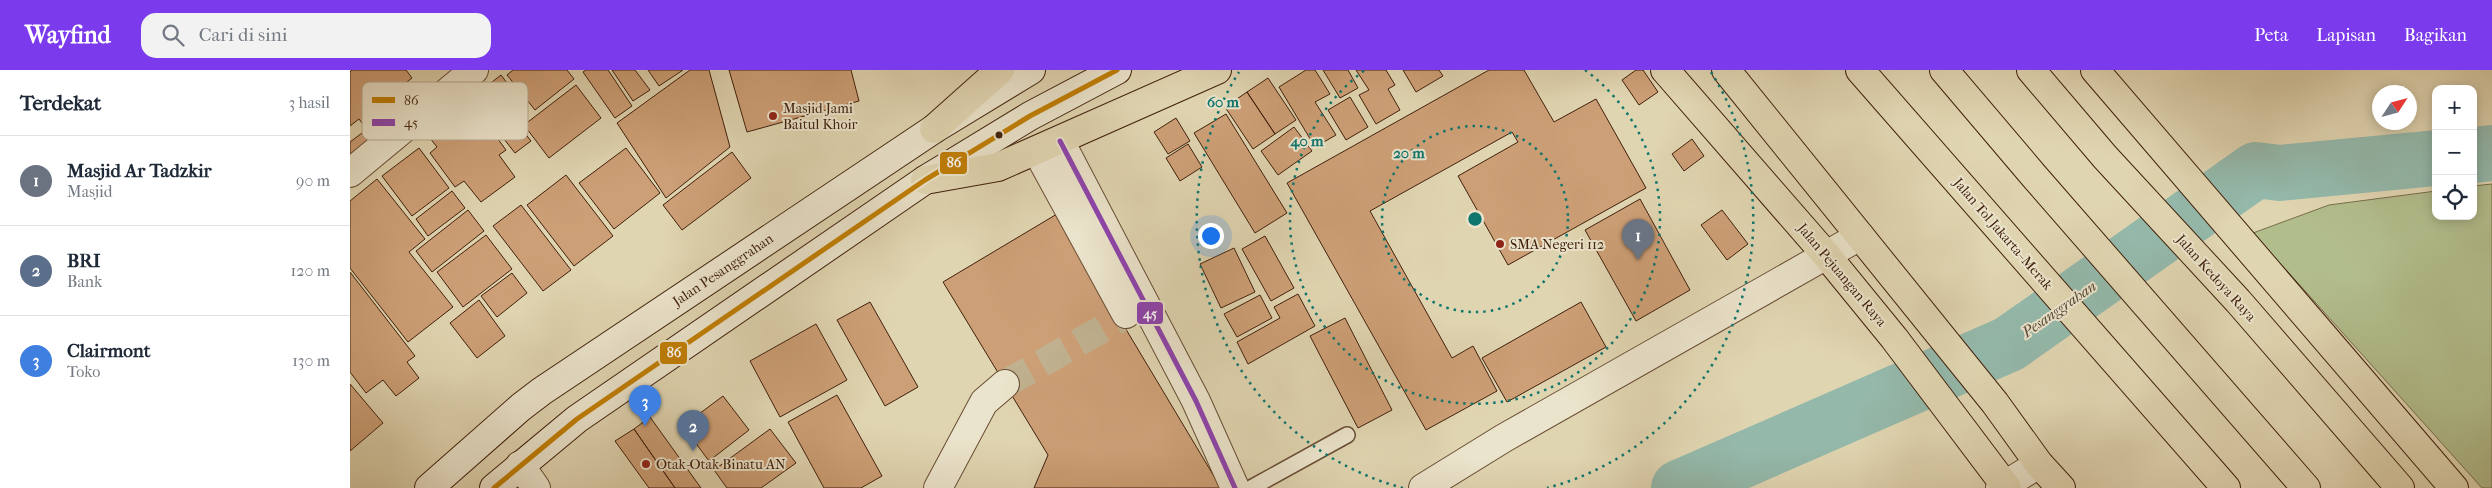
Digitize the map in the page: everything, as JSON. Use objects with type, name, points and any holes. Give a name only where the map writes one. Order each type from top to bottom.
[{"type":"main road","points":[[460,82],[474,70]]},
{"type":"main road","points":[[1003,77],[1031,70]]},
{"type":"main road","points":[[494,488],[577,419],[925,180],[1030,116],[1117,70]]},
{"type":"main road","points":[[925,180],[998,167],[1218,70]]},
{"type":"main road","name":"Jalan Pejuangan Raya","points":[[1665,70],[1827,256],[1894,338],[1956,418],[2004,487]]},
{"type":"main road","points":[[1726,70],[1995,403],[2039,464],[2061,488]]},
{"type":"main road","name":"Jalan Tol Jakarta–Merak","points":[[1860,70],[2226,488]]},
{"type":"main road","points":[[1944,70],[2186,352],[2306,488]]},
{"type":"main road","name":"Jalan Kedoya Raya","points":[[2031,70],[2105,156],[2238,302],[2400,488]]},
{"type":"main road","points":[[2094,70],[2454,488]]},
{"type":"main road","name":"Jalan Pesanggrahan","points":[[429,488],[520,407],[542,391],[934,129],[1003,77]]},
{"type":"main road","points":[[350,173],[390,140]]},
{"type":"main road","points":[[1049,146],[1130,312],[1196,401],[1235,488]]},
{"type":"main road","points":[[1423,488],[1504,438],[1860,236]]},
{"type":"main road","points":[[938,488],[984,402],[1005,384]]},
{"type":"main road","points":[[2004,487],[2039,464]]},
{"type":"main road","points":[[520,465],[536,488]]},
{"type":"lane","points":[[1251,488],[1348,435]]},
{"type":"green space","points":[[2492,184],[2492,488],[2482,488],[2253,233],[2329,205],[2432,192],[2432,220],[2477,220],[2477,186]]},
{"type":"building","points":[[352,70],[406,70],[412,78],[407,82],[362,82],[362,123],[359,119],[350,126],[350,72]]},
{"type":"building","points":[[513,70],[567,70],[574,79],[535,110],[528,101],[528,82],[513,82],[507,75]]},
{"type":"building","points":[[586,70],[608,70],[632,106],[615,118],[583,72]]},
{"type":"building","points":[[612,70],[635,70],[650,90],[633,101]]},
{"type":"building","points":[[648,70],[683,70],[659,86]]},
{"type":"building","points":[[690,70],[709,70],[730,147],[666,198],[617,123]]},
{"type":"building","name":"Masjid Jami Baitul Khoir","points":[[729,70],[851,70],[859,101],[747,132]]},
{"type":"building","points":[[1306,70],[1315,70],[1330,94],[1315,102],[1336,135],[1315,147],[1279,87]]},
{"type":"building","points":[[1323,70],[1348,70],[1358,88],[1340,98]]},
{"type":"building","points":[[1356,70],[1386,70],[1395,85],[1388,89],[1400,110],[1376,124],[1359,95],[1369,90]]},
{"type":"building","points":[[1403,70],[1439,70],[1443,76],[1416,92]]},
{"type":"building","points":[[1489,70],[1524,70],[1554,122],[1596,99],[1646,188],[1508,265],[1458,176],[1518,142],[1512,132],[1370,211],[1452,358],[1473,346],[1497,391],[1426,430],[1287,183]]},
{"type":"building","points":[[1636,70],[1643,70],[1658,92],[1639,105],[1622,80]]},
{"type":"building","points":[[501,75],[506,82],[492,82]]},
{"type":"building","points":[[1268,78],[1296,120],[1275,134],[1247,92]]},
{"type":"building","points":[[576,85],[601,118],[549,158],[528,130],[528,122]]},
{"type":"building","points":[[1247,92],[1275,134],[1253,149],[1225,107]]},
{"type":"building","points":[[1350,97],[1368,127],[1346,140],[1328,110]]},
{"type":"building","points":[[1226,114],[1287,213],[1255,233],[1194,133]]},
{"type":"building","points":[[1176,118],[1190,141],[1168,154],[1154,132]]},
{"type":"building","points":[[1294,127],[1312,151],[1278,175],[1261,151]]},
{"type":"building","points":[[362,133],[362,140],[368,140],[374,148],[356,162],[350,154],[350,142]]},
{"type":"building","points":[[528,137],[531,141],[515,153],[505,140],[528,140]]},
{"type":"building","points":[[1692,139],[1704,156],[1684,171],[1672,154]]},
{"type":"building","points":[[431,140],[499,140],[506,150],[499,155],[515,177],[481,202],[464,181],[455,187],[430,153],[437,147]]},
{"type":"building","points":[[1188,144],[1202,167],[1180,181],[1166,158]]},
{"type":"building","points":[[419,148],[449,188],[412,216],[382,176]]},
{"type":"building","points":[[626,148],[660,193],[614,229],[579,183]]},
{"type":"building","points":[[732,152],[751,178],[682,230],[663,205]]},
{"type":"building","points":[[566,175],[613,236],[574,266],[527,205]]},
{"type":"building","points":[[377,179],[425,239],[409,252],[453,307],[408,342],[350,268],[350,201]]},
{"type":"building","points":[[452,191],[465,208],[428,236],[416,219]]},
{"type":"building","points":[[1640,199],[1690,290],[1636,321],[1585,230]]},
{"type":"building","points":[[521,205],[571,270],[543,291],[493,226]]},
{"type":"building","points":[[468,210],[484,231],[432,272],[416,251]]},
{"type":"building","points":[[1722,210],[1748,244],[1727,260],[1701,225]]},
{"type":"building","points":[[1057,214],[1221,488],[1034,488],[1048,455],[943,282]]},
{"type":"building","points":[[486,235],[512,269],[463,307],[437,272]]},
{"type":"building","points":[[1265,236],[1294,288],[1271,301],[1242,249]]},
{"type":"building","points":[[1234,248],[1255,292],[1221,308],[1200,264]]},
{"type":"building","points":[[350,272],[415,356],[407,362],[419,378],[396,396],[383,380],[366,393],[350,372]]},
{"type":"building","points":[[512,273],[527,293],[497,317],[481,296]]},
{"type":"building","points":[[1298,294],[1315,326],[1248,364],[1237,342],[1280,318],[1274,307]]},
{"type":"building","points":[[1260,295],[1272,318],[1237,337],[1224,314]]},
{"type":"building","points":[[479,300],[505,336],[477,358],[450,323]]},
{"type":"building","points":[[870,302],[918,387],[885,406],[837,320]]},
{"type":"building","points":[[1581,302],[1606,347],[1507,402],[1482,358]]},
{"type":"building","points":[[1345,318],[1392,410],[1358,428],[1310,336]]},
{"type":"building","points":[[816,324],[847,380],[780,417],[750,361]]},
{"type":"building","points":[[350,384],[383,423],[350,451]]},
{"type":"building","points":[[837,395],[882,476],[861,488],[824,488],[788,422]]},
{"type":"building","points":[[723,396],[749,430],[709,461],[683,426]]},
{"type":"building","points":[[650,417],[701,488],[675,488],[634,429]]},
{"type":"building","name":"Otak-Otak Binatu AN","points":[[634,429],[675,488],[649,488],[615,441]]},
{"type":"building","points":[[770,429],[796,463],[761,488],[727,488],[714,470]]},
{"type":"waterway","name":"Pesanggrahan","points":[[2477,155],[2492,153]]},
{"type":"waterway","name":"Pesanggrahan","points":[[1679,488],[2009,344],[2256,170],[2280,173],[2432,158]]},
{"type":"tunnel","points":[[1005,384],[1120,319]]},
{"type":"transit line","name":"86","points":[[494,488],[577,419],[925,180],[1030,116],[1117,70]]},
{"type":"transit line","name":"45","points":[[1060,141],[1196,401],[1235,488]]},
{"type":"place","name":"Masjid Jami Baitul Khoir","points":[[773,116]]},
{"type":"place","name":"SMA Negeri 112","points":[[1500,244]]},
{"type":"place","name":"Masjid Ar Tadzkir","points":[[1638,260]]},
{"type":"place","name":"Clairmont","points":[[645,426]]},
{"type":"place","name":"BRI","points":[[693,451]]},
{"type":"place","name":"Otak-Otak Binatu AN","points":[[646,464]]}]
